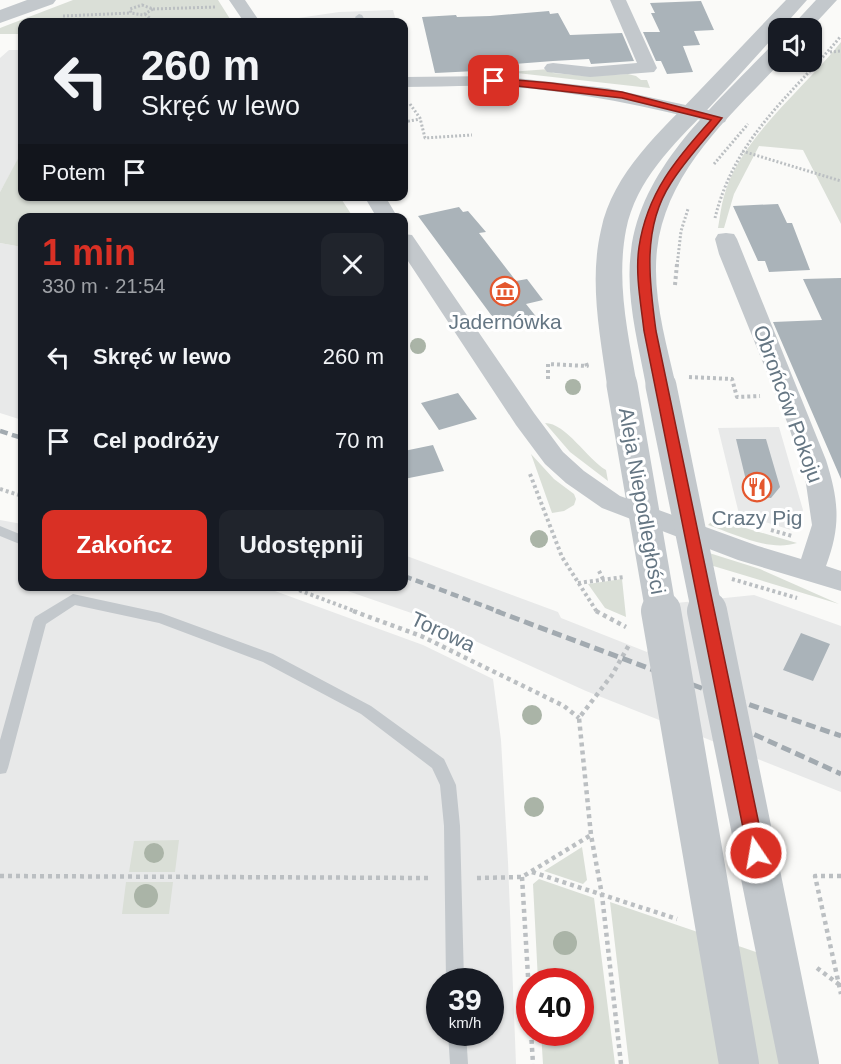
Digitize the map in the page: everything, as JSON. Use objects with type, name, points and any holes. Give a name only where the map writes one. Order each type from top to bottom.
[{"type":"street","points":[[550,68],[590,72],[648,68],[618,0]]},
{"type":"street","name":"Aleja Niepodległości","points":[[739,1064],[622,385],[610,305],[609,270],[612,240],[621,207],[635,178],[654,152],[690,111],[797,0]]},
{"type":"street","points":[[809,18],[826,0]]},
{"type":"street","points":[[231,3],[248,18]]},
{"type":"street","points":[[0,17],[51,8]]},
{"type":"street","name":"Aleja Niepodległości","points":[[768,63],[684,156],[664,186],[651,218],[644,249],[644,281],[649,321],[671,381],[799,1064]]},
{"type":"street","points":[[408,82],[494,81],[551,86],[622,95],[718,118]]},
{"type":"street","name":"Obrońców Pokoju","points":[[726,239],[730,254],[806,438],[819,485],[825,513],[825,528],[809,573]]},
{"type":"street","points":[[408,246],[525,419],[554,458],[575,477],[611,502],[748,553],[841,581]]},
{"type":"lane","points":[[0,531],[18,538]]},
{"type":"lane","points":[[0,768],[40,621],[71,593],[161,618],[268,658],[366,710],[438,764],[448,785],[451,816],[455,968]]},
{"type":"lane","points":[[458,1046],[459,1064]]},
{"type":"path","points":[[51,8],[145,14],[153,9],[231,3]]},
{"type":"path","points":[[131,13],[130,9],[142,5],[153,9]]},
{"type":"path","points":[[145,14],[150,18]]},
{"type":"path","points":[[829,52],[841,51]]},
{"type":"path","points":[[409,102],[420,119],[425,138],[472,135]]},
{"type":"path","points":[[408,121],[420,119]]},
{"type":"path","points":[[714,165],[748,123]]},
{"type":"path","points":[[742,151],[841,181]]},
{"type":"path","points":[[674,294],[681,231],[690,201]]},
{"type":"path","points":[[548,379],[548,364],[587,366],[586,359]]},
{"type":"path","points":[[671,381],[732,379],[736,397],[764,396]]},
{"type":"path","points":[[527,466],[561,557],[577,583],[597,612],[629,628]]},
{"type":"path","points":[[0,489],[18,495]]},
{"type":"path","points":[[599,571],[603,579]]},
{"type":"path","points":[[723,576],[798,598]]},
{"type":"path","name":"Torowa","points":[[301,591],[420,636],[564,706],[579,718]]},
{"type":"path","points":[[621,1064],[602,895],[591,835],[579,718],[612,675],[632,640]]},
{"type":"path","points":[[476,878],[522,877],[591,835]]},
{"type":"path","points":[[532,872],[602,895]]},
{"type":"path","points":[[0,876],[432,878]]},
{"type":"path","points":[[841,876],[815,876],[841,994]]},
{"type":"path","points":[[522,877],[528,968]]},
{"type":"path","points":[[532,1046],[533,1064]]},
{"type":"shaded area","points":[[73,0],[218,0],[229,18],[26,18]]},
{"type":"shaded area","points":[[393,10],[395,18],[298,18],[339,12]]},
{"type":"shaded area","points":[[18,21],[18,34],[0,34],[0,28]]},
{"type":"shaded area","points":[[841,42],[841,224],[803,150],[759,146],[734,194],[724,228],[718,228],[724,196],[732,175],[744,154],[758,134],[814,72],[822,72],[822,63]]},
{"type":"shaded area","points":[[9,50],[18,50],[18,160],[0,192],[0,58]]},
{"type":"shaded area","points":[[550,69],[553,73],[588,76],[628,74],[641,80],[647,80],[650,88],[507,72]]},
{"type":"shaded area","points":[[18,159],[18,201],[343,201],[350,213],[18,213],[18,246],[0,243],[0,192]]},
{"type":"shaded area","points":[[0,243],[18,246],[18,419],[0,413]]},
{"type":"shaded area","points":[[545,423],[569,435],[606,470],[608,481],[570,452]]},
{"type":"shaded area","points":[[779,427],[803,510],[799,527],[791,530],[739,514],[718,428]]},
{"type":"shaded area","points":[[531,454],[554,479],[574,494],[576,499],[574,505],[564,511],[552,513]]},
{"type":"shaded area","points":[[714,519],[797,543],[775,545],[752,541],[708,525]]},
{"type":"shaded area","points":[[0,520],[18,523],[18,591],[275,591],[423,645],[493,679],[501,740],[516,1064],[0,1064]]},
{"type":"shaded area","points":[[706,552],[760,569],[839,604],[710,565]]},
{"type":"shaded area","points":[[408,556],[558,612],[561,618],[647,652],[676,603],[754,595],[841,626],[841,792],[586,691],[420,616],[348,591],[408,591]]},
{"type":"shaded area","points":[[622,579],[626,617],[605,608],[588,584]]},
{"type":"shaded area","points":[[179,840],[175,872],[129,872],[134,841]]},
{"type":"shaded area","points":[[582,847],[587,880],[583,884],[544,871]]},
{"type":"shaded area","points":[[539,879],[594,898],[615,1064],[543,1064],[542,1046],[594,1046],[594,968],[537,968],[533,884]]},
{"type":"shaded area","points":[[126,882],[173,882],[169,914],[122,914]]},
{"type":"shaded area","points":[[610,902],[794,965],[816,1064],[629,1064]]},
{"type":"building","points":[[701,1],[714,30],[694,31],[700,45],[683,46],[693,72],[667,74],[661,61],[656,61],[643,32],[660,32],[651,13],[655,13],[650,3]]},
{"type":"building","points":[[549,11],[550,14],[558,13],[570,35],[622,33],[634,61],[591,64],[589,59],[553,61],[475,67],[476,71],[435,73],[422,17],[490,16]]},
{"type":"building","points":[[778,204],[787,223],[792,223],[810,270],[769,272],[765,261],[758,261],[733,206]]},
{"type":"building","points":[[459,207],[463,212],[468,211],[486,232],[479,233],[516,281],[527,279],[543,300],[526,304],[538,319],[500,327],[418,216]]},
{"type":"building","points":[[841,278],[841,479],[773,322],[822,320],[803,279]]},
{"type":"building","points":[[458,393],[477,419],[439,430],[421,403]]},
{"type":"building","points":[[736,439],[766,439],[780,487],[771,498],[750,497]]},
{"type":"building","points":[[433,445],[444,471],[408,478],[408,450]]},
{"type":"building","points":[[801,633],[830,644],[813,681],[783,670]]},
{"type":"railway","points":[[0,431],[18,437]]},
{"type":"railway","points":[[408,578],[500,612]]},
{"type":"railway","points":[[496,611],[704,689],[841,736]]},
{"type":"railway","points":[[727,722],[841,774]]},
{"type":"place","name":"Jadernówka","points":[[505,291]]},
{"type":"place","name":"Crazy Pig","points":[[757,487]]},
{"type":"route","points":[[494,81],[622,95],[718,118],[684,156],[664,186],[651,218],[644,249],[644,281],[650,331],[756,853]]}]
